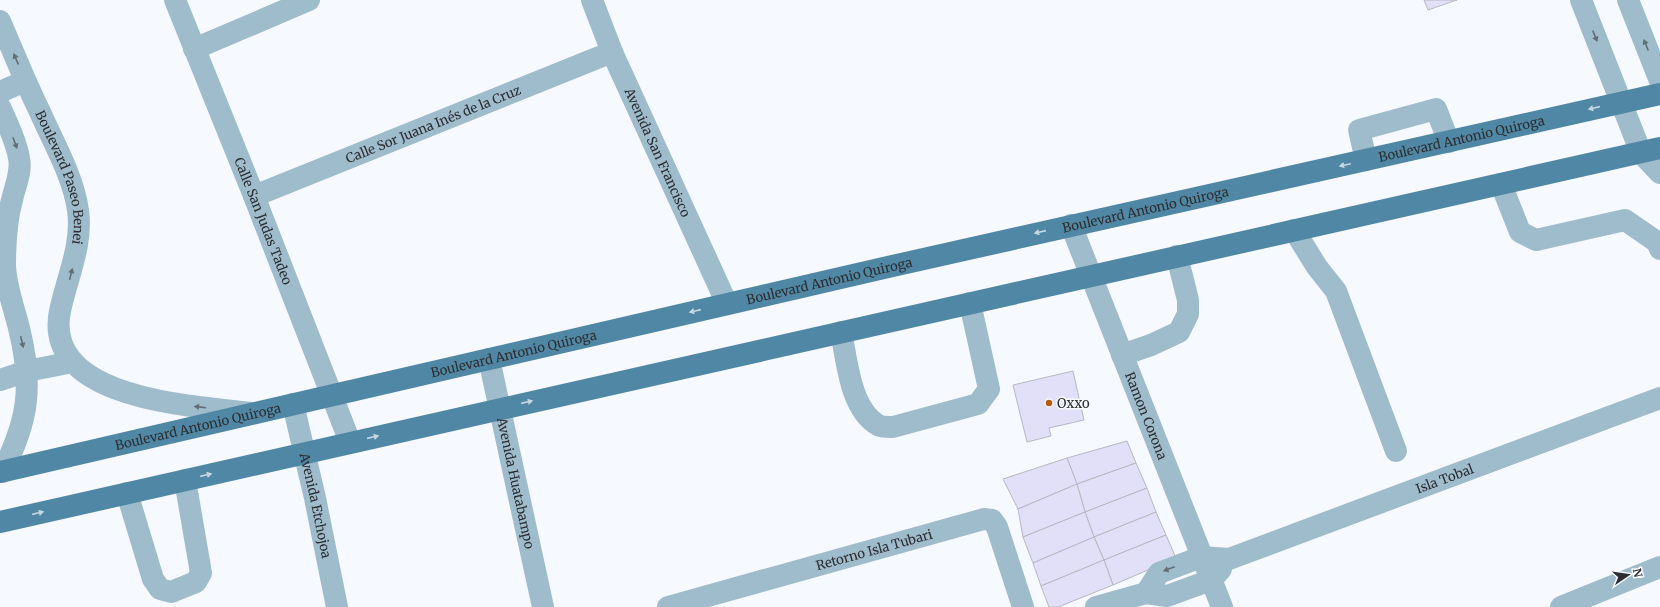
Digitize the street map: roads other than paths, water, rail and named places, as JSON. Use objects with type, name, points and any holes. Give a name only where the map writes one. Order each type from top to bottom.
[{"type":"main road","name":"Boulevard Antonio Quiroga","points":[[1,472],[1071,225],[1660,94]]},
{"type":"main road","points":[[0,522],[499,408],[1650,150]]},
{"type":"street","name":"Calle San Judas Tadeo","points":[[175,0],[333,395],[350,442]]},
{"type":"street","points":[[194,49],[309,0]]},
{"type":"street","name":"Avenida San Francisco","points":[[592,0],[612,52],[727,304]]},
{"type":"street","points":[[1581,0],[1622,102],[1650,150],[1660,173]]},
{"type":"street","points":[[1628,0],[1660,81]]},
{"type":"street","name":"Boulevard Paseo Benei","points":[[0,21],[25,81],[65,166],[74,192],[78,212],[79,238],[60,311],[59,326],[61,340],[73,362],[94,379],[156,401],[253,413]]},
{"type":"street","name":"Calle Sor Juana Inés de la Cruz","points":[[254,196],[612,52]]},
{"type":"street","points":[[0,92],[25,81]]},
{"type":"street","points":[[0,107],[16,144],[20,159],[20,172],[7,223],[6,273],[27,371],[27,397],[23,423],[14,448],[1,472]]},
{"type":"street","points":[[1366,160],[1358,130],[1436,109],[1448,142]]},
{"type":"street","points":[[1501,184],[1520,232],[1536,240],[1625,220],[1657,242],[1660,249]]},
{"type":"street","name":"Ramon Corona","points":[[1071,225],[1222,607]]},
{"type":"street","points":[[1294,230],[1317,267],[1336,291],[1396,451]]},
{"type":"street","points":[[1122,354],[1151,345],[1179,332],[1188,314],[1188,300],[1177,256]]},
{"type":"street","points":[[841,332],[856,399],[865,415],[879,426],[893,427],[978,404],[988,389],[970,302]]},
{"type":"street","name":"Avenida Huatabampo","points":[[489,359],[543,607]]},
{"type":"street","points":[[0,380],[27,371],[73,362]]},
{"type":"street","name":"Isla Tobal","points":[[1146,593],[1159,573],[1201,557],[1229,559],[1660,398]]},
{"type":"street","name":"Avenida Etchojoa","points":[[292,404],[305,453],[337,607]]},
{"type":"street","points":[[127,493],[153,579],[160,589],[171,592],[196,582],[201,573],[184,480]]},
{"type":"street","name":"Retorno Isla Tubari","points":[[668,607],[984,519],[992,520],[997,527],[1023,607]]},
{"type":"street","name":"Isla Tobal","points":[[1096,607],[1146,593],[1167,596],[1211,580],[1229,559]]},
{"type":"street","points":[[1561,607],[1660,567]]},
{"type":"place","name":"Oxxo","points":[[1049,403]]}]
